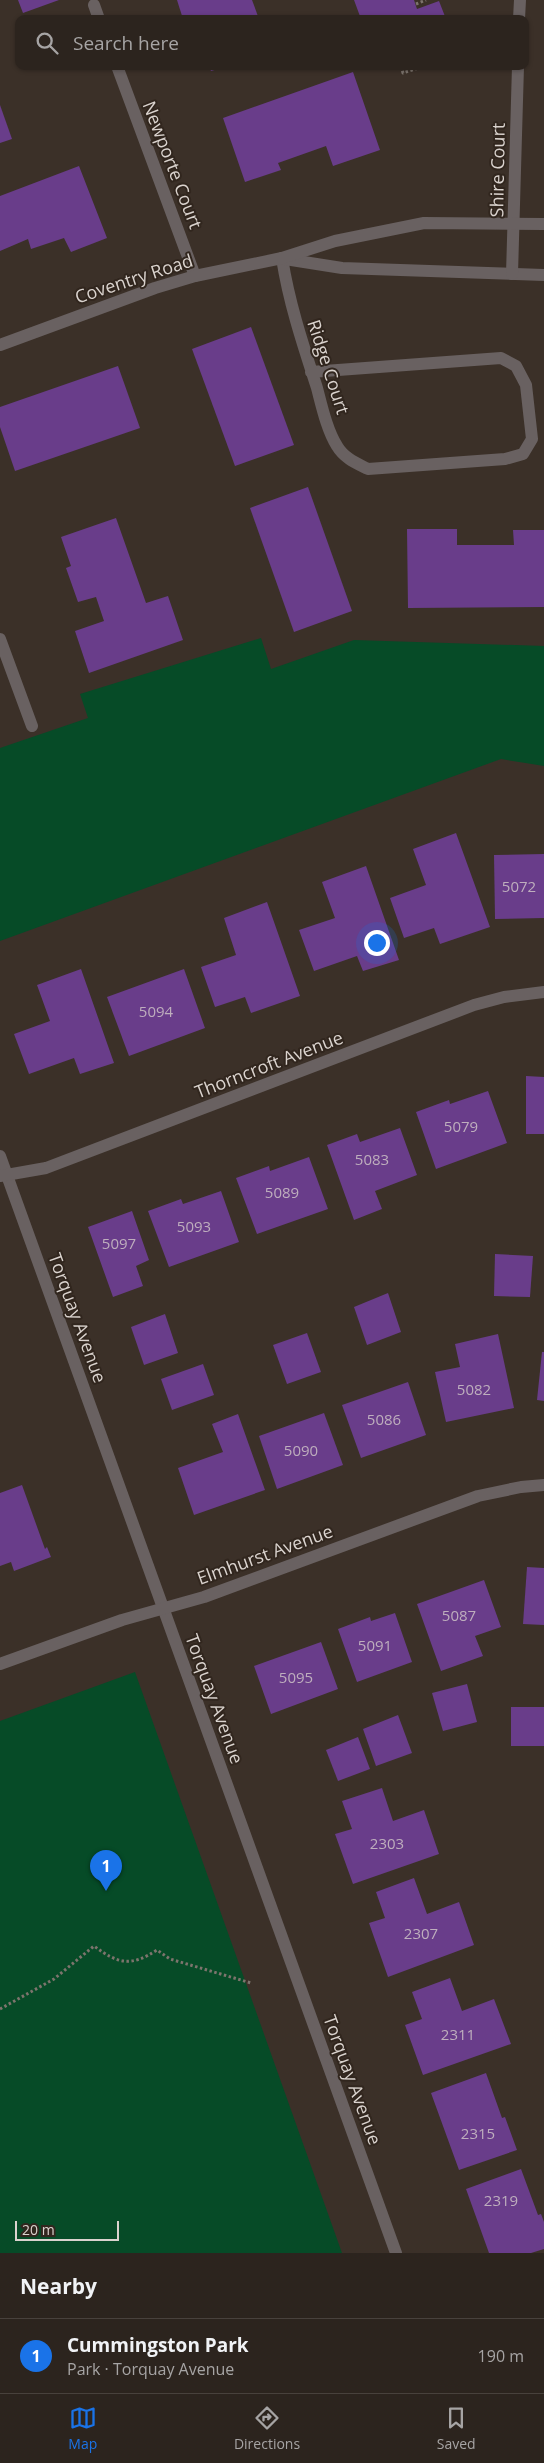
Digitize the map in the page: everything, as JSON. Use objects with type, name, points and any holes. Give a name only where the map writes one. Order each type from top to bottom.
[{"type":"street","points":[[519,15],[520,0]]},
{"type":"street","points":[[94,5],[98,15]]},
{"type":"street","name":"Newporte Court","points":[[119,70],[196,276]]},
{"type":"street","name":"Shire Court","points":[[512,274],[518,70]]},
{"type":"street","name":"Coventry Road","points":[[0,344],[155,288],[196,276],[282,258],[335,241],[424,223],[544,224]]},
{"type":"street","name":"Coventry Road","points":[[282,258],[342,268],[544,275]]},
{"type":"street","name":"Ridge Court","points":[[282,258],[289,299],[311,372],[337,447],[351,461],[368,469],[505,459],[523,454],[532,439],[526,385],[516,366],[501,358],[311,372]]},
{"type":"street","points":[[0,639],[32,726]]},
{"type":"street","name":"Thorncroft Avenue","points":[[3,1175],[46,1168],[474,1005],[504,997],[544,992]]},
{"type":"street","name":"Torquay Avenue","points":[[0,1156],[3,1175],[396,2253]]},
{"type":"street","name":"Elmhurst Avenue","points":[[0,1664],[122,1620],[163,1610],[213,1594],[478,1496],[521,1487],[544,1485]]},
{"type":"path","points":[[416,4],[426,0]]},
{"type":"path","points":[[402,70],[403,73],[412,70]]},
{"type":"path","points":[[0,2009],[54,1980],[94,1946],[112,1959],[129,1961],[146,1958],[157,1950],[170,1959],[251,1983]]},
{"type":"green space","points":[[261,638],[271,669],[354,640],[544,646],[544,766],[501,759],[0,941],[0,748],[88,718],[80,694]]},
{"type":"green space","points":[[135,1672],[342,2253],[0,2253],[0,1721]]},
{"type":"building","points":[[18,0],[59,0],[23,13]]},
{"type":"building","points":[[177,0],[252,0],[258,15],[182,15]]},
{"type":"building","points":[[354,0],[414,0],[417,9],[439,1],[444,15],[360,15]]},
{"type":"building","points":[[353,72],[380,150],[333,166],[326,146],[278,163],[281,170],[245,182],[223,118]]},
{"type":"building","points":[[0,105],[12,139],[0,143]]},
{"type":"building","points":[[79,166],[107,238],[71,252],[64,238],[31,249],[28,239],[0,251],[0,196]]},
{"type":"building","points":[[251,327],[294,445],[235,466],[192,349]]},
{"type":"building","points":[[118,366],[140,428],[15,471],[0,427],[0,407]]},
{"type":"building","points":[[308,487],[352,611],[294,632],[250,508]]},
{"type":"building","points":[[116,518],[146,603],[168,596],[183,640],[89,673],[75,631],[104,621],[96,597],[78,602],[66,568],[71,566],[61,537]]},
{"type":"building","points":[[407,529],[457,529],[457,545],[514,545],[513,530],[544,530],[544,607],[408,608]]},
{"type":"building","points":[[456,833],[490,927],[440,944],[434,928],[404,938],[390,898],[426,885],[413,849]]},
{"type":"building","points":[[544,854],[544,918],[495,919],[494,855]]},
{"type":"building","points":[[366,866],[399,960],[363,971],[357,956],[314,971],[299,930],[335,918],[322,882]]},
{"type":"building","points":[[267,902],[300,996],[251,1013],[245,997],[215,1007],[201,967],[236,955],[224,918]]},
{"type":"building","points":[[81,969],[114,1063],[80,1074],[74,1058],[29,1074],[14,1034],[50,1021],[37,985]]},
{"type":"building","points":[[184,969],[205,1028],[129,1056],[107,997]]},
{"type":"building","points":[[526,1076],[544,1077],[544,1134],[526,1134]]},
{"type":"building","points":[[488,1091],[507,1143],[436,1169],[416,1112],[449,1100],[450,1104]]},
{"type":"building","points":[[400,1128],[417,1175],[375,1191],[382,1209],[354,1220],[327,1145],[357,1134],[360,1142]]},
{"type":"building","points":[[309,1157],[328,1209],[257,1234],[236,1178],[269,1166],[270,1171]]},
{"type":"building","points":[[221,1191],[239,1242],[169,1267],[148,1211],[181,1199],[183,1204]]},
{"type":"building","points":[[132,1211],[149,1260],[136,1266],[143,1286],[113,1297],[88,1227]]},
{"type":"building","points":[[495,1254],[533,1256],[530,1297],[494,1296]]},
{"type":"building","points":[[388,1293],[401,1332],[367,1345],[354,1307]]},
{"type":"building","points":[[165,1314],[178,1353],[144,1365],[131,1327]]},
{"type":"building","points":[[307,1333],[321,1372],[287,1384],[273,1345]]},
{"type":"building","points":[[498,1334],[514,1408],[446,1422],[435,1372],[460,1367],[455,1344]]},
{"type":"building","points":[[542,1352],[544,1352],[544,1401],[537,1400]]},
{"type":"building","points":[[203,1364],[214,1395],[172,1410],[161,1379]]},
{"type":"building","points":[[408,1382],[426,1435],[361,1458],[342,1405]]},
{"type":"building","points":[[324,1413],[343,1465],[277,1489],[259,1436]]},
{"type":"building","points":[[238,1414],[265,1490],[194,1515],[178,1468],[223,1452],[212,1424]]},
{"type":"building","points":[[22,1485],[45,1549],[47,1547],[51,1557],[14,1571],[11,1562],[0,1566],[0,1493]]},
{"type":"building","points":[[527,1567],[544,1568],[544,1625],[523,1624]]},
{"type":"building","points":[[484,1580],[501,1627],[475,1636],[483,1656],[441,1671],[417,1604]]},
{"type":"building","points":[[395,1613],[412,1662],[357,1682],[338,1629],[370,1617],[371,1621]]},
{"type":"building","points":[[321,1642],[338,1689],[271,1714],[254,1666]]},
{"type":"building","points":[[467,1684],[477,1722],[443,1731],[432,1693]]},
{"type":"building","points":[[511,1707],[544,1707],[544,1746],[511,1746]]},
{"type":"building","points":[[398,1715],[412,1753],[376,1766],[363,1729]]},
{"type":"building","points":[[358,1737],[370,1769],[338,1781],[326,1750]]},
{"type":"building","points":[[382,1788],[393,1821],[424,1810],[439,1854],[353,1884],[335,1834],[352,1829],[342,1801]]},
{"type":"building","points":[[414,1878],[427,1914],[459,1902],[474,1945],[388,1977],[369,1923],[385,1918],[376,1892]]},
{"type":"building","points":[[450,1978],[462,2011],[494,1999],[511,2044],[423,2075],[405,2025],[422,2019],[412,1992]]},
{"type":"building","points":[[486,2073],[502,2118],[505,2117],[517,2150],[459,2170],[431,2093]]},
{"type":"building","points":[[521,2169],[538,2215],[541,2214],[544,2222],[544,2249],[531,2253],[489,2253],[466,2189]]},
{"type":"place","name":"Cummingston Park","points":[[106,1891]]}]
